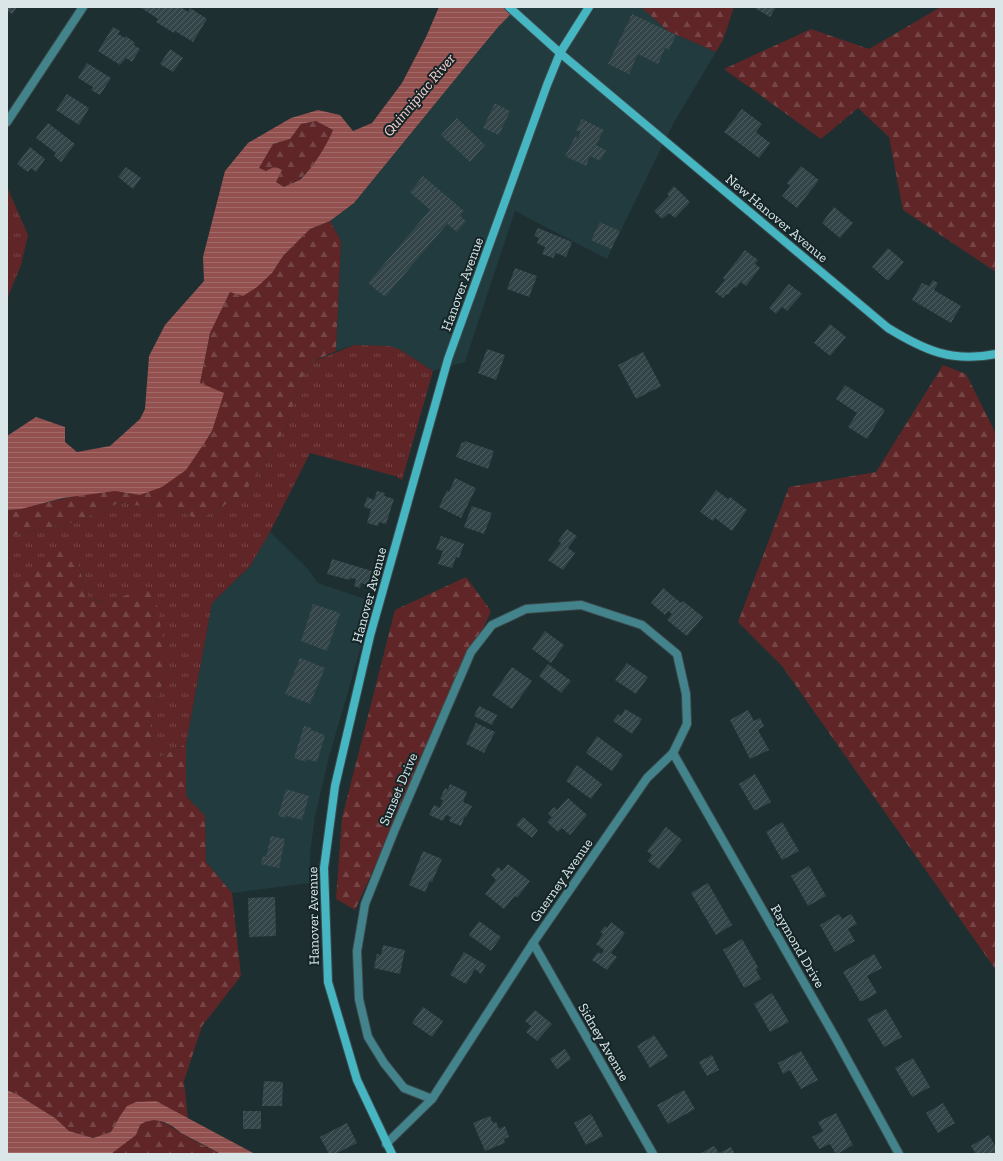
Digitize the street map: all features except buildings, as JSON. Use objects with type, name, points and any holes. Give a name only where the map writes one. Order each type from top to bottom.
[{"type":"main road","name":"Hanover Avenue","points":[[392,1154],[357,1080],[328,982],[324,868],[335,786],[370,636],[448,359],[547,85],[560,54],[589,7]]},
{"type":"main road","name":"New Hanover Avenue","points":[[512,10],[560,54],[888,328],[911,342],[934,352],[962,357],[996,354]]},
{"type":"street","points":[[7,122],[83,7]]},
{"type":"street","name":"Sunset Drive","points":[[432,1099],[404,1088],[384,1063],[368,1038],[360,999],[357,951],[364,904],[472,652],[492,625],[526,608],[581,605],[642,625]]},
{"type":"street","name":"Guerney Avenue","points":[[386,1144],[432,1099],[533,943],[647,778],[673,753],[687,724],[686,694],[677,654],[642,625]]},
{"type":"street","name":"Raymond Drive","points":[[673,753],[835,1037],[899,1154]]},
{"type":"street","name":"Sidney Avenue","points":[[533,943],[653,1154]]},
{"type":"shaded area","points":[[518,7],[641,7],[668,31],[716,52],[673,124],[607,259],[515,211],[465,362],[433,371],[399,349],[354,345],[336,351],[341,241],[330,221],[354,203],[499,26]]},
{"type":"shaded area","points":[[270,532],[308,569],[318,583],[374,602],[329,757],[315,816],[310,854],[310,883],[232,893],[206,862],[205,816],[186,796],[186,744],[212,603],[250,566]]},
{"type":"green space","points":[[641,7],[734,7],[723,40],[716,52],[668,31]]},
{"type":"green space","points":[[938,7],[996,7],[996,272],[903,210],[889,137],[858,108],[821,139],[724,69],[811,29],[869,49],[939,8]]},
{"type":"green space","points":[[316,121],[333,130],[319,156],[306,173],[299,179],[284,187],[276,182],[282,170],[274,168],[266,171],[259,168],[273,144],[290,139],[301,124]]},
{"type":"green space","points":[[7,187],[28,235],[21,265],[7,299]]},
{"type":"green space","points":[[330,221],[341,241],[336,351],[308,364],[287,426],[244,494],[198,520],[175,508],[150,508],[121,502],[75,522],[14,535],[7,545],[7,510],[101,492],[116,491],[133,494],[205,442],[212,431],[223,394],[200,383],[210,333],[230,292],[272,273],[283,256],[310,229]]},
{"type":"green space","points":[[354,345],[389,346],[399,349],[433,371],[402,480],[395,476],[310,453],[270,532],[250,566],[212,603],[186,744],[160,757],[149,728],[167,667],[104,603],[87,596],[79,566],[12,589],[7,581],[8,542],[14,535],[75,522],[121,502],[150,508],[175,508],[198,520],[244,494],[287,426],[308,364]]},
{"type":"green space","points":[[943,365],[966,374],[996,434],[996,970],[782,666],[738,622],[789,487],[876,472]]},
{"type":"green space","points":[[56,548],[75,552],[87,596],[103,603],[154,586],[167,667],[149,728],[160,757],[186,744],[186,796],[205,816],[206,862],[232,893],[241,976],[202,1026],[184,1081],[188,1119],[156,1101],[120,1116],[111,1132],[93,1138],[69,1131],[55,1118],[18,1095],[7,1090],[7,581],[13,589]]},
{"type":"green space","points":[[466,577],[491,611],[355,910],[336,899],[342,818],[395,610]]},
{"type":"green space","points":[[154,1120],[167,1124],[193,1140],[221,1154],[111,1154],[136,1135],[140,1125]]},
{"type":"water","name":"Quinnipiac River","points":[[439,7],[518,7],[499,26],[354,203],[330,221],[310,229],[283,256],[272,273],[257,287],[243,296],[230,292],[210,333],[200,383],[224,393],[212,431],[186,470],[162,487],[140,495],[115,491],[63,498],[21,509],[7,510],[7,436],[36,417],[65,427],[65,442],[77,452],[110,446],[140,419],[145,409],[149,356],[165,325],[204,281],[203,257],[225,171],[248,143],[291,118],[318,110],[340,115],[353,131],[372,123],[402,83],[426,37]],"holes":[[[316,121],[333,130],[319,156],[301,179],[284,187],[276,182],[282,170],[274,168],[266,171],[259,168],[273,144],[290,139],[301,124]]]},
{"type":"water","points":[[7,1090],[18,1095],[55,1118],[69,1131],[93,1138],[111,1132],[127,1106],[136,1102],[156,1101],[255,1154],[221,1154],[181,1133],[172,1126],[164,1122],[154,1120],[140,1125],[136,1135],[111,1154],[7,1154]]}]
